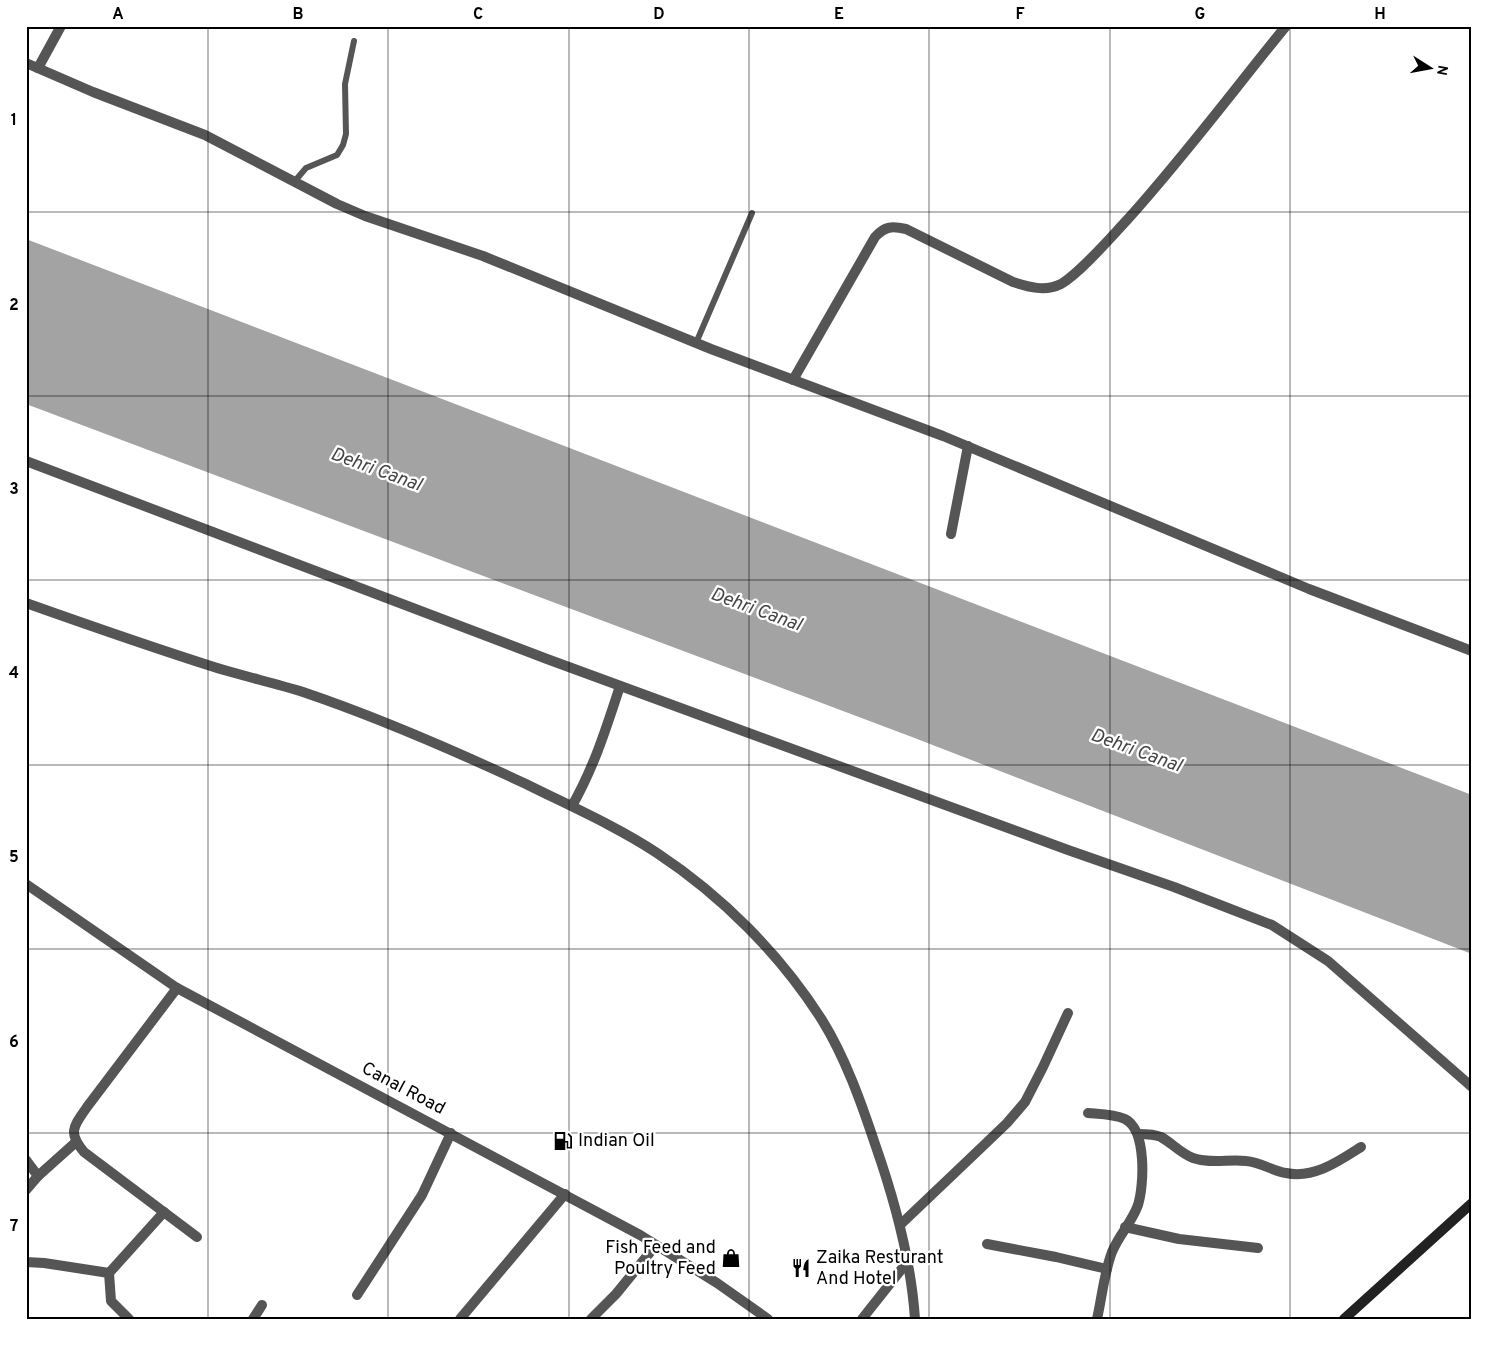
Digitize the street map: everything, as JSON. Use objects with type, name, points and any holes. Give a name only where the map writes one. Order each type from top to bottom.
[{"type":"main road","points":[[1344,1319],[1472,1203]]},
{"type":"street","points":[[38,68],[61,26]]},
{"type":"street","points":[[793,380],[866,252],[882,230],[892,226],[906,229],[1013,282],[1047,289],[1062,284],[1108,240],[1162,181],[1286,26]]},
{"type":"street","points":[[26,63],[93,92],[205,135],[337,204],[365,216],[483,256],[696,343],[968,446],[1309,589],[1472,651]]},
{"type":"street","points":[[951,534],[968,446]]},
{"type":"street","points":[[26,461],[620,686],[1174,887],[1272,925],[1328,961],[1472,1087]]},
{"type":"street","points":[[26,603],[215,667],[301,692],[424,737],[572,806],[622,832],[651,849],[720,901],[756,936],[788,972],[822,1021],[848,1073],[888,1183],[900,1225],[913,1287],[915,1319]]},
{"type":"street","points":[[572,806],[588,778],[599,751],[620,686]]},
{"type":"street","name":"Canal Road","points":[[26,884],[177,988],[565,1194],[656,1245],[718,1283],[768,1319]]},
{"type":"street","points":[[177,988],[76,1123],[73,1133],[76,1142],[84,1152],[197,1237]]},
{"type":"street","points":[[900,1225],[1007,1123],[1025,1102],[1068,1014]]},
{"type":"street","points":[[1088,1113],[1125,1119],[1132,1124],[1138,1134],[1142,1175],[1142,1190],[1137,1207],[1117,1241],[1107,1269],[1097,1319]]},
{"type":"street","points":[[357,1295],[422,1195],[451,1133]]},
{"type":"street","points":[[1138,1134],[1152,1134],[1161,1137],[1187,1156],[1197,1159],[1254,1162],[1286,1173],[1295,1174],[1305,1174],[1327,1168],[1361,1147]]},
{"type":"street","points":[[26,1190],[38,1176],[76,1142]]},
{"type":"street","points":[[26,1160],[38,1176]]},
{"type":"street","points":[[460,1319],[565,1194]]},
{"type":"street","points":[[129,1319],[110,1301],[110,1273],[164,1212]]},
{"type":"street","points":[[1125,1227],[1179,1239],[1258,1248]]},
{"type":"street","points":[[988,1244],[1107,1269]]},
{"type":"street","points":[[591,1319],[616,1294],[656,1245]]},
{"type":"street","points":[[862,1319],[908,1261]]},
{"type":"street","points":[[26,1262],[110,1273]]},
{"type":"street","points":[[253,1319],[262,1305]]},
{"type":"lane","points":[[294,182],[306,168],[337,154],[343,146],[346,134],[345,84],[354,41]]},
{"type":"lane","points":[[696,343],[752,213]]},
{"type":"water","name":"Dehri Canal","points":[[26,239],[1472,795],[1472,954],[912,737],[26,404]]},
{"type":"place","name":"Indian Oil","points":[[563,1141]]},
{"type":"place","name":"Fish Feed and Poultry Feed","points":[[731,1258]]},
{"type":"place","name":"Zaika Resturant And Hotel","points":[[801,1268]]}]
